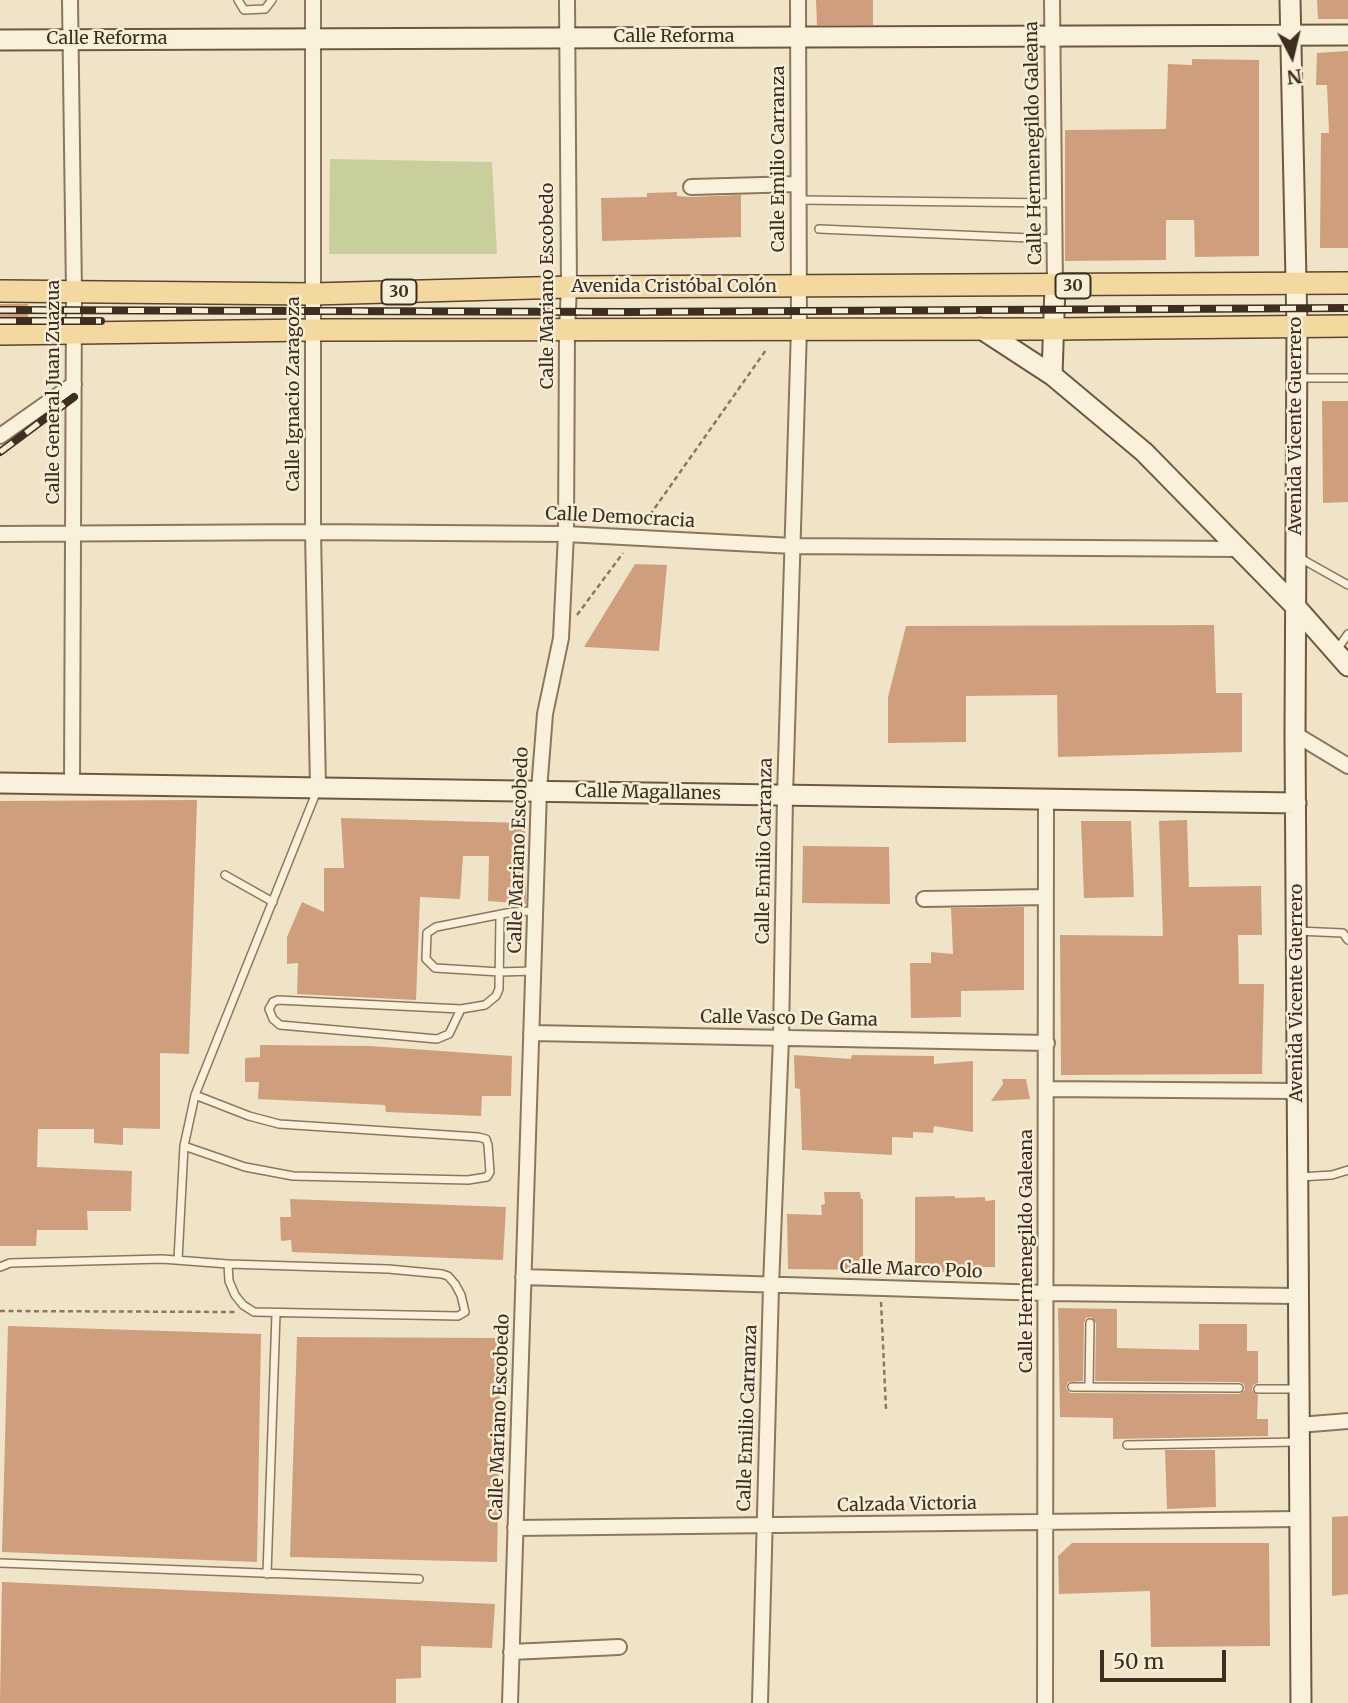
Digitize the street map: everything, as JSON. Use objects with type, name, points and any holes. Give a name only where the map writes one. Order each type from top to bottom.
[{"type":"main road","name":"Avenida Cristóbal Colón","points":[[0,291],[313,294],[569,287],[1348,283]]},
{"type":"main road","name":"30","points":[[0,334],[567,330],[799,336],[980,328],[1348,326]]},
{"type":"street","name":"Calle General Juan Zuazua","points":[[70,0],[74,292],[72,785]]},
{"type":"street","name":"Calle Ignacio Zaragoza","points":[[313,0],[313,532],[318,788]]},
{"type":"street","name":"Calle Mariano Escobedo","points":[[510,1703],[539,790],[545,714],[561,638],[566,534],[569,287],[567,0]]},
{"type":"street","name":"Calle Emilio Carranza","points":[[760,1703],[799,336],[798,0]]},
{"type":"street","name":"Calle Hermenegildo Galeana","points":[[1052,0],[1055,286]]},
{"type":"street","name":"Avenida Vicente Guerrero","points":[[1290,0],[1297,327],[1295,734],[1301,1703]]},
{"type":"street","name":"Calle Reforma","points":[[0,40],[1348,35]]},
{"type":"street","points":[[691,187],[798,184]]},
{"type":"street","points":[[1052,375],[1055,286]]},
{"type":"street","points":[[980,328],[1052,375],[1144,453],[1296,607],[1342,659]]},
{"type":"street","points":[[0,436],[74,384]]},
{"type":"street","name":"Calle Democracia","points":[[0,534],[566,534],[793,546],[1239,549]]},
{"type":"street","points":[[1295,734],[1348,766]]},
{"type":"street","name":"Calle Magallanes","points":[[0,783],[1296,803]]},
{"type":"street","name":"Calle Hermenegildo Galeana","points":[[1045,1703],[1046,800]]},
{"type":"street","points":[[924,899],[1046,897]]},
{"type":"street","name":"Calle Vasco De Gama","points":[[531,1032],[1047,1043]]},
{"type":"street","points":[[1047,1089],[1298,1091]]},
{"type":"street","name":"Calle Marco Polo","points":[[523,1277],[1046,1293],[1298,1296]]},
{"type":"street","points":[[1299,1433],[1348,1421]]},
{"type":"street","name":"Calzada Victoria","points":[[515,1528],[1299,1519]]},
{"type":"street","points":[[511,1652],[619,1647]]},
{"type":"lane","points":[[238,0],[244,10],[265,9],[272,0]]},
{"type":"lane","points":[[798,200],[1054,203]]},
{"type":"lane","points":[[819,229],[1055,239]]},
{"type":"lane","points":[[1297,378],[1348,378]]},
{"type":"lane","points":[[1296,556],[1348,585]]},
{"type":"lane","points":[[1342,659],[1348,634]]},
{"type":"lane","points":[[178,1260],[184,1146],[195,1095],[318,788]]},
{"type":"lane","points":[[225,875],[273,902]]},
{"type":"lane","points":[[533,971],[435,968],[426,959],[429,930],[500,915],[535,911]]},
{"type":"lane","points":[[461,1009],[449,1034],[437,1039],[280,1024],[273,1019],[269,1009],[273,1002],[278,1000],[461,1009],[491,1002],[499,989],[500,915]]},
{"type":"lane","points":[[1297,931],[1343,933],[1348,940]]},
{"type":"lane","points":[[184,1146],[245,1167],[293,1176],[468,1180],[487,1177],[490,1172],[486,1139],[279,1124],[257,1119],[195,1095]]},
{"type":"lane","points":[[1298,1177],[1332,1175],[1348,1170]]},
{"type":"lane","points":[[0,1267],[10,1263],[178,1260],[388,1269],[448,1276],[455,1284],[466,1308],[464,1313],[458,1316],[254,1312],[243,1305],[235,1295],[229,1281],[228,1264]]},
{"type":"lane","points":[[267,1574],[276,1314]]},
{"type":"lane","points":[[1089,1387],[1090,1323]]},
{"type":"lane","points":[[1072,1387],[1239,1388]]},
{"type":"lane","points":[[1258,1389],[1298,1389]]},
{"type":"lane","points":[[1127,1444],[1299,1433]]},
{"type":"lane","points":[[0,1563],[419,1579]]},
{"type":"path","points":[[561,638],[764,351],[799,336]]},
{"type":"path","points":[[880,1288],[886,1409]]},
{"type":"path","points":[[0,1311],[254,1312]]},
{"type":"green space","points":[[330,159],[492,162],[497,254],[329,254]]},
{"type":"building","points":[[816,0],[873,0],[873,25],[817,25]]},
{"type":"building","points":[[1317,0],[1348,0],[1348,19],[1318,19]]},
{"type":"building","points":[[1348,51],[1348,248],[1320,248],[1321,133],[1329,133],[1327,85],[1316,85],[1317,53]]},
{"type":"building","points":[[1192,59],[1259,60],[1259,256],[1195,257],[1194,220],[1166,220],[1166,260],[1065,261],[1065,130],[1166,129],[1168,64],[1192,65]]},
{"type":"building","points":[[677,192],[677,196],[691,197],[741,195],[741,237],[602,241],[601,198],[647,197],[647,193]]},
{"type":"building","points":[[0,304],[28,304],[28,321],[0,321]]},
{"type":"building","points":[[1322,401],[1348,401],[1348,502],[1323,503]]},
{"type":"building","points":[[635,564],[667,565],[659,651],[584,647]]},
{"type":"building","points":[[1214,625],[1216,693],[1242,693],[1242,752],[1058,757],[1057,695],[966,696],[966,742],[888,743],[888,697],[906,626]]},
{"type":"building","points":[[197,800],[189,1054],[160,1053],[160,1129],[123,1128],[123,1145],[94,1143],[94,1129],[38,1129],[37,1167],[132,1171],[131,1211],[87,1211],[88,1230],[37,1230],[36,1246],[0,1246],[0,801]]},
{"type":"building","points":[[341,818],[525,823],[526,904],[488,901],[489,856],[463,856],[460,899],[420,897],[416,1000],[297,994],[298,963],[287,964],[287,937],[302,902],[324,912],[324,868],[344,868]]},
{"type":"building","points":[[1187,820],[1189,887],[1261,886],[1262,935],[1238,935],[1239,984],[1264,984],[1262,1074],[1061,1075],[1060,935],[1163,936],[1159,821]]},
{"type":"building","points":[[1081,821],[1131,821],[1134,897],[1084,898]]},
{"type":"building","points":[[803,846],[889,847],[890,904],[802,903]]},
{"type":"building","points":[[1024,907],[1024,990],[961,991],[961,1017],[911,1018],[910,963],[931,963],[931,952],[953,954],[951,908]]},
{"type":"building","points":[[260,1045],[370,1046],[512,1056],[511,1096],[482,1096],[481,1116],[386,1112],[385,1105],[258,1099],[259,1082],[245,1082],[245,1058],[260,1057]]},
{"type":"building","points":[[794,1055],[851,1059],[852,1055],[934,1056],[934,1064],[973,1061],[973,1132],[934,1126],[933,1133],[913,1132],[913,1138],[892,1137],[892,1155],[802,1150],[800,1089],[795,1088]]},
{"type":"building","points":[[1002,1079],[1026,1079],[1030,1099],[991,1101],[1003,1084]]},
{"type":"building","points":[[824,1192],[860,1192],[863,1199],[863,1270],[788,1269],[787,1214],[822,1215]]},
{"type":"building","points":[[955,1196],[995,1200],[995,1267],[974,1267],[975,1273],[915,1271],[915,1197]]},
{"type":"building","points":[[290,1199],[506,1207],[503,1260],[292,1252],[291,1240],[281,1241],[280,1217],[291,1217]]},
{"type":"building","points":[[1058,1308],[1117,1309],[1117,1348],[1199,1350],[1199,1324],[1247,1324],[1247,1351],[1258,1351],[1258,1383],[1253,1385],[1252,1390],[1258,1395],[1257,1419],[1268,1419],[1268,1436],[1113,1439],[1113,1418],[1060,1417]],"holes":[[[1091,1317],[1096,1323],[1095,1381],[1239,1382],[1244,1384],[1245,1390],[1239,1394],[1070,1393],[1066,1388],[1068,1382],[1083,1381],[1084,1323],[1086,1318]]]},
{"type":"building","points":[[8,1326],[261,1334],[257,1562],[2,1552]]},
{"type":"building","points":[[297,1337],[501,1338],[497,1562],[290,1557]]},
{"type":"building","points":[[1165,1450],[1215,1450],[1216,1507],[1167,1509]]},
{"type":"building","points":[[1348,1516],[1348,1594],[1332,1596],[1332,1517]]},
{"type":"building","points":[[1072,1543],[1269,1543],[1270,1646],[1151,1647],[1150,1591],[1059,1594],[1058,1556]]},
{"type":"building","points":[[2,1582],[495,1604],[492,1648],[421,1646],[421,1678],[396,1679],[396,1703],[0,1703]]},
{"type":"railway","points":[[0,310],[628,312],[1348,308]]},
{"type":"railway","points":[[0,321],[101,321]]},
{"type":"railway","points":[[0,452],[74,397]]}]
